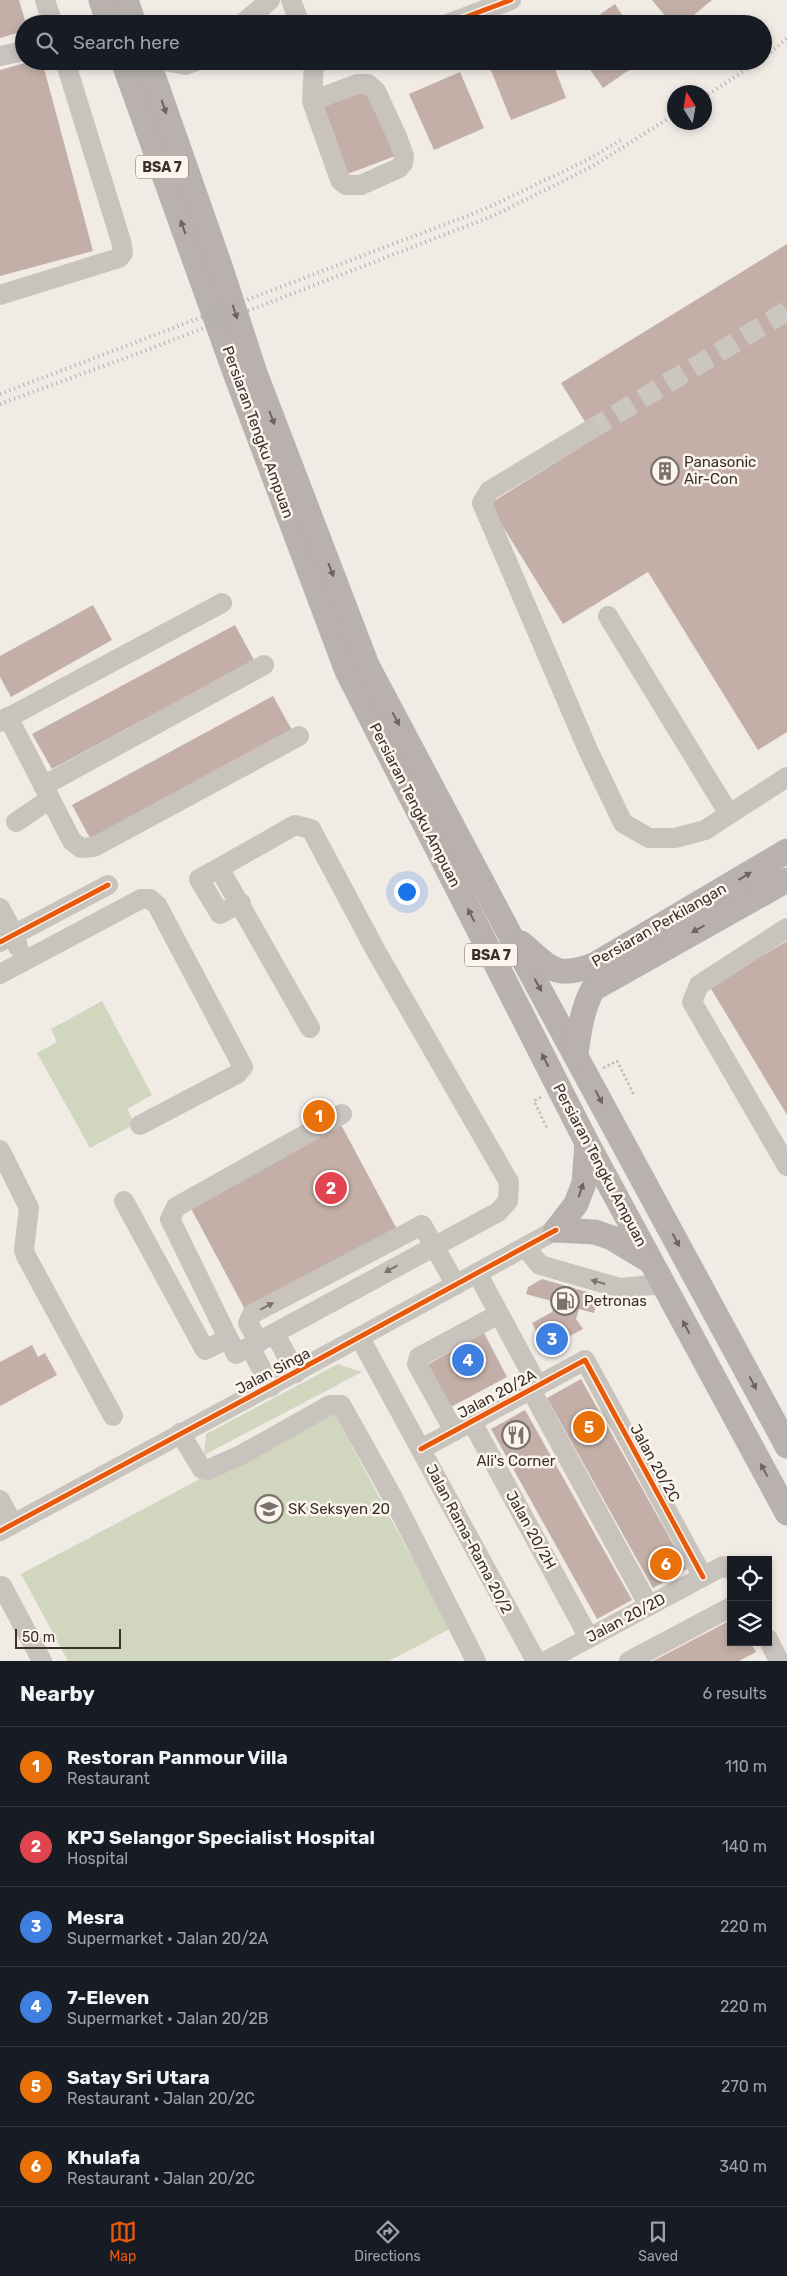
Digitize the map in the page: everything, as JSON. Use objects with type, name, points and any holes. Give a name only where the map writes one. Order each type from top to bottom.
[{"type":"main road","points":[[101,0],[106,15]]},
{"type":"main road","points":[[126,0],[131,15]]},
{"type":"main road","name":"Persiaran Tengku Ampuan","points":[[127,70],[210,269]]},
{"type":"main road","name":"Persiaran Tengku Ampuan","points":[[151,70],[210,269],[347,671],[587,1143],[787,1513]]},
{"type":"main road","name":"Persiaran Tengku Ampuan","points":[[246,376],[367,665],[508,931],[787,1446]]},
{"type":"main road","name":"Persiaran Perkilangan","points":[[508,931],[547,966],[564,972],[578,970],[594,964],[787,851]]},
{"type":"main road","points":[[576,1054],[581,1022],[587,1000],[593,989],[785,886]]},
{"type":"main road","points":[[556,1230],[576,1204],[584,1183],[587,1143]]},
{"type":"main road","points":[[556,1230],[594,1232],[612,1238],[650,1261]]},
{"type":"street","points":[[45,0],[50,15]]},
{"type":"street","points":[[126,0],[135,15]]},
{"type":"street","points":[[252,15],[270,0]]},
{"type":"street","points":[[291,0],[297,15]]},
{"type":"street","points":[[471,15],[512,0]]},
{"type":"street","points":[[0,56],[15,53]]},
{"type":"street","points":[[0,295],[119,258],[122,253],[122,241],[68,70]]},
{"type":"street","points":[[312,101],[357,84],[368,84],[376,91],[398,139],[404,156],[403,163],[399,168],[361,185],[346,185],[340,180],[312,101],[314,70]]},
{"type":"street","points":[[590,430],[489,491],[482,503],[588,750],[623,823],[650,838],[675,838],[705,830],[787,777]]},
{"type":"street","points":[[222,603],[2,720],[47,792],[72,841],[81,848],[94,847],[299,736]]},
{"type":"street","points":[[608,616],[730,814]]},
{"type":"street","points":[[16,822],[47,792],[264,665]]},
{"type":"street","points":[[310,1028],[219,868],[295,825],[311,829],[376,951],[509,1182],[508,1201],[498,1212],[236,1354],[170,1219],[176,1207],[342,1114]]},
{"type":"street","points":[[7,938],[108,885]]},
{"type":"street","points":[[0,974],[140,899],[150,899],[156,905],[243,1067],[237,1074],[140,1125]]},
{"type":"street","points":[[0,908],[7,938],[23,962]]},
{"type":"street","points":[[787,928],[699,985],[692,1002],[787,1166]]},
{"type":"street","points":[[0,1150],[29,1208],[24,1250],[26,1256],[113,1416]]},
{"type":"street","points":[[124,1201],[205,1350],[227,1339]]},
{"type":"street","points":[[296,1373],[261,1341],[248,1323],[252,1314],[422,1225],[456,1285]]},
{"type":"street","name":"Jalan Singa","points":[[6,1527],[180,1433],[271,1387],[556,1230]]},
{"type":"street","points":[[525,1247],[540,1265],[620,1288],[663,1284]]},
{"type":"street","points":[[477,1273],[649,1606]]},
{"type":"street","points":[[454,1431],[417,1364],[419,1357],[499,1314]]},
{"type":"street","name":"Jalan Rama-Rama 20/2","points":[[360,1338],[536,1661]]},
{"type":"street","points":[[261,1341],[271,1387]]},
{"type":"street","name":"Jalan 20/2A","points":[[421,1449],[585,1360]]},
{"type":"street","name":"Jalan 20/2C","points":[[585,1360],[703,1577]]},
{"type":"street","points":[[180,1433],[202,1469],[207,1470],[238,1456],[330,1404],[341,1405],[393,1498],[476,1661]]},
{"type":"street","name":"Jalan 20/2H","points":[[472,1422],[590,1638]]},
{"type":"street","points":[[0,1500],[6,1527]]},
{"type":"street","name":"Jalan 20/2D","points":[[546,1661],[723,1566],[727,1568]]},
{"type":"street","points":[[1,1587],[42,1661]]},
{"type":"street","points":[[629,1661],[727,1608]]},
{"type":"path","points":[[617,1061],[634,1095]]},
{"type":"path","points":[[534,1101],[547,1128]]},
{"type":"green space","points":[[102,1001],[152,1095],[127,1109],[135,1124],[90,1148],[37,1053],[57,1042],[51,1029]]},
{"type":"green space","points":[[338,1364],[362,1372],[204,1455],[206,1434]]},
{"type":"green space","name":"SK Seksyen 20","points":[[332,1409],[450,1629],[389,1661],[68,1661],[21,1574]]},
{"type":"building","points":[[0,0],[19,0],[23,15],[15,15],[15,34],[0,38]]},
{"type":"building","points":[[652,0],[712,0],[694,15],[664,15]]},
{"type":"building","points":[[615,4],[622,15],[599,15]]},
{"type":"building","points":[[15,66],[15,70],[44,70],[93,251],[0,276],[0,70]]},
{"type":"building","points":[[491,70],[555,70],[566,98],[511,120]]},
{"type":"building","points":[[590,70],[629,70],[603,88]]},
{"type":"building","points":[[460,72],[484,128],[434,150],[409,94]]},
{"type":"building","points":[[368,87],[395,156],[345,175],[318,107]]},
{"type":"building","name":"Panasonic Air-Con","points":[[787,244],[787,732],[758,750],[648,572],[563,624],[489,504],[595,438],[561,383]]},
{"type":"building","points":[[93,605],[112,640],[11,697],[0,677],[0,656]]},
{"type":"building","points":[[235,625],[254,660],[52,769],[32,734]]},
{"type":"building","points":[[273,696],[293,732],[91,840],[72,805]]},
{"type":"building","points":[[787,941],[787,1115],[710,987]]},
{"type":"building","points":[[339,1121],[399,1233],[247,1313],[187,1201]]},
{"type":"building","points":[[542,1279],[594,1294],[598,1299],[594,1313],[579,1309],[576,1319],[583,1329],[545,1349],[532,1323],[552,1312],[555,1302],[526,1294],[528,1287]]},
{"type":"building","points":[[484,1333],[507,1377],[449,1408],[425,1366]]},
{"type":"building","points":[[32,1345],[38,1357],[45,1353],[57,1375],[0,1406],[0,1362]]},
{"type":"building","points":[[581,1379],[687,1569],[653,1588],[547,1398]]},
{"type":"building","points":[[525,1410],[632,1600],[597,1619],[491,1429]]},
{"type":"building","points":[[727,1622],[727,1646],[752,1646],[756,1652],[739,1661],[653,1661]]},
{"type":"tunnel","points":[[590,430],[787,311]]},
{"type":"railway","points":[[772,51],[787,38]]},
{"type":"railway","points":[[712,92],[745,70]]},
{"type":"railway","points":[[0,404],[147,350],[495,215],[593,166],[667,119]]},
{"type":"railway","points":[[0,394],[485,209],[585,161],[621,140]]},
{"type":"cycle path","points":[[471,15],[511,0]]},
{"type":"cycle path","points":[[0,942],[108,885]]},
{"type":"cycle path","points":[[0,1531],[556,1230]]},
{"type":"cycle path","points":[[421,1449],[585,1360],[703,1577]]},
{"type":"place","name":"Panasonic Air-Con","points":[[665,471]]},
{"type":"place","name":"Restoran Panmour Villa","points":[[319,1116]]},
{"type":"place","name":"KPJ Selangor Specialist Hospital","points":[[331,1188]]},
{"type":"place","name":"Petronas","points":[[565,1301]]},
{"type":"place","name":"Mesra","points":[[552,1339]]},
{"type":"place","name":"7-Eleven","points":[[468,1360]]},
{"type":"place","name":"Satay Sri Utara","points":[[589,1427]]},
{"type":"place","name":"Ali's Corner","points":[[516,1435]]},
{"type":"place","name":"SK Seksyen 20","points":[[269,1509]]},
{"type":"place","name":"Khulafa","points":[[666,1564]]}]
